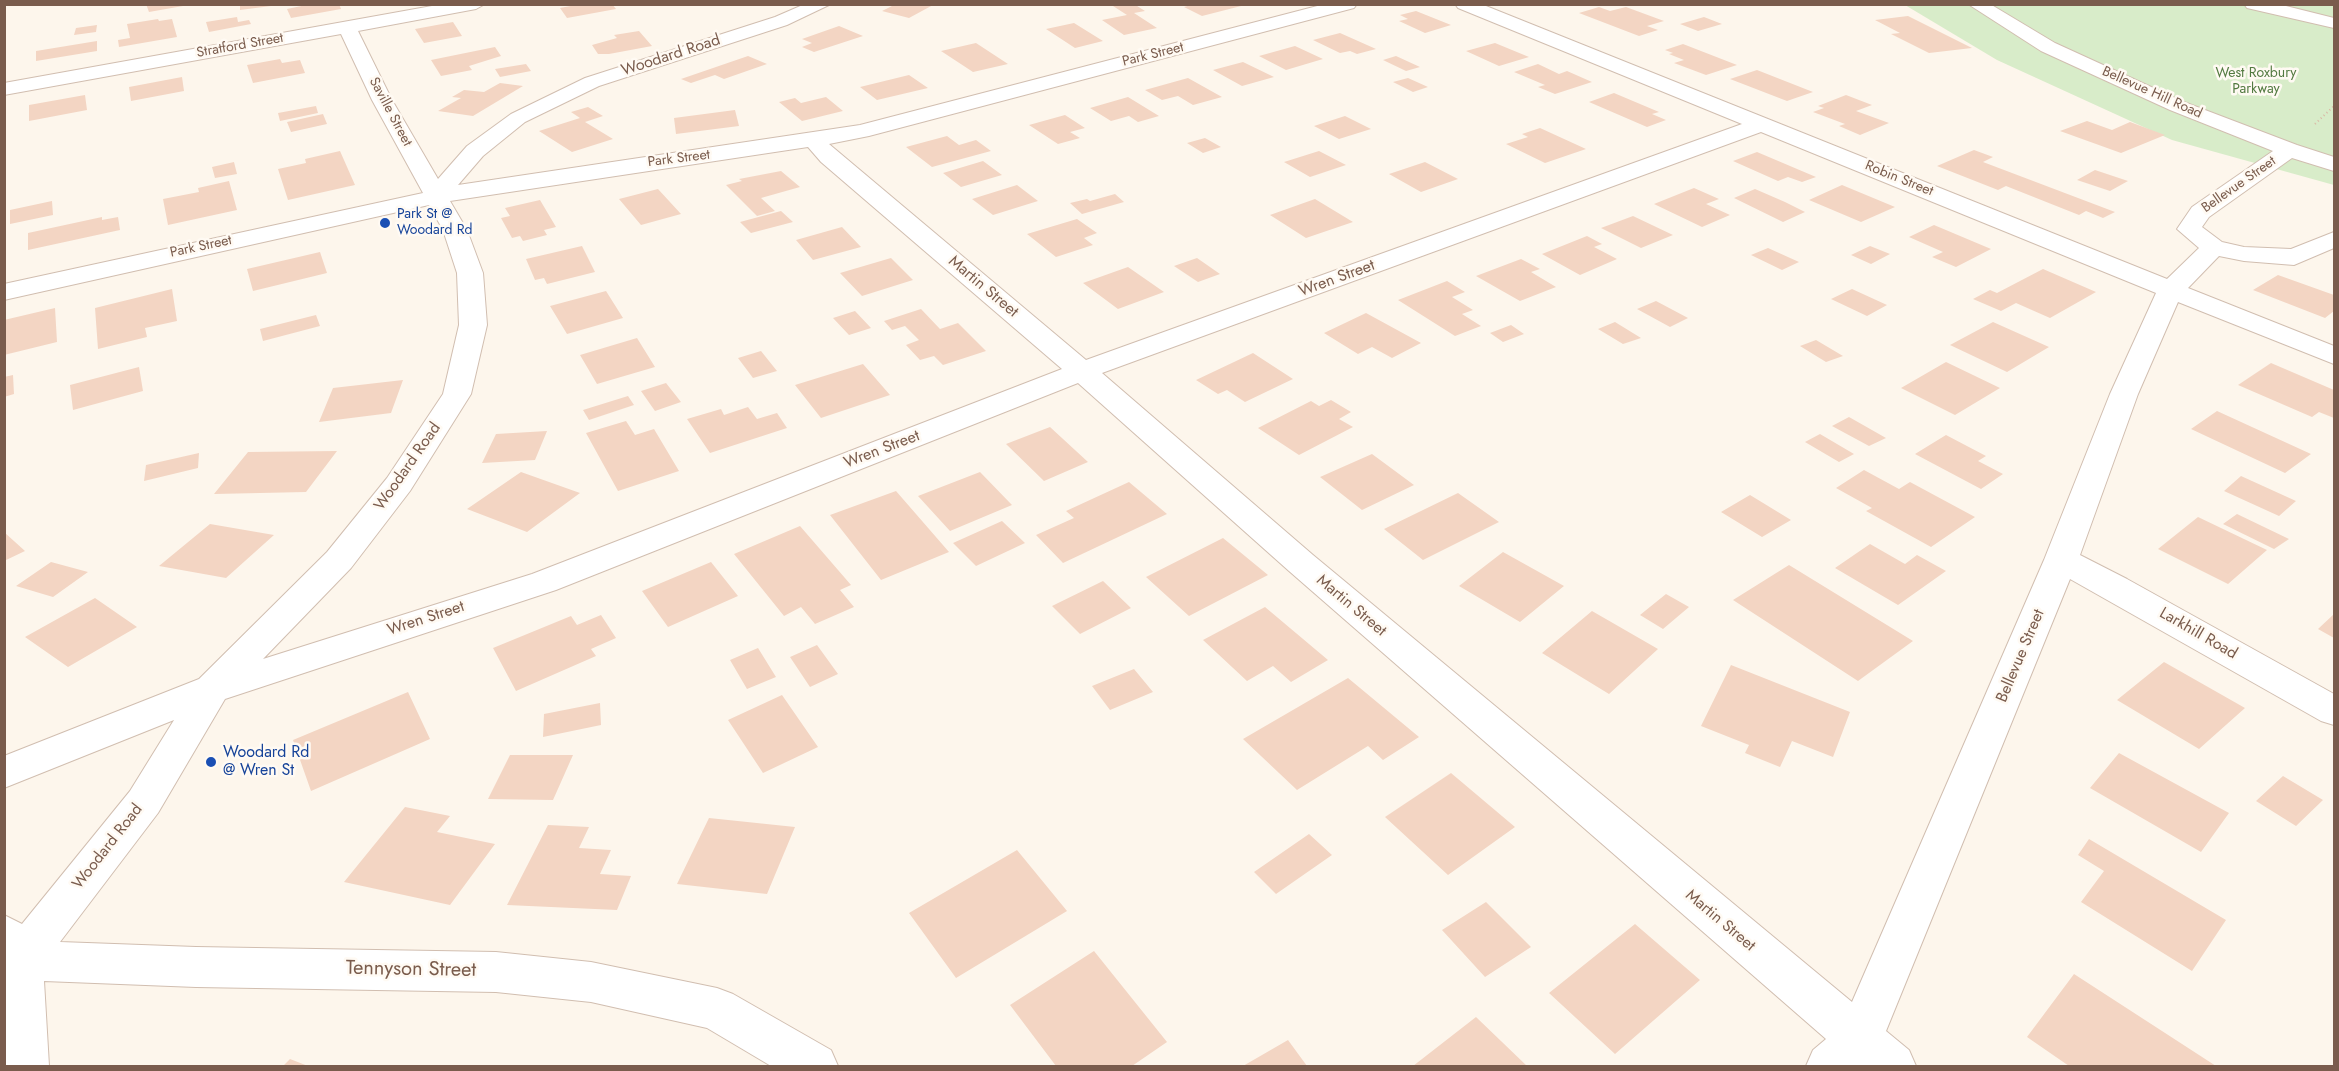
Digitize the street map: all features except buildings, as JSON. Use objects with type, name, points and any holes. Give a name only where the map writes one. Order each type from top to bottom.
[{"type":"street","name":"Stratford Street","points":[[4,89],[476,4]]},
{"type":"street","name":"Woodard Road","points":[[12,947],[144,802],[212,689],[339,560],[399,484],[457,394],[473,325],[470,273],[455,230],[436,195],[475,151],[518,118],[592,82],[781,21],[822,4]]},
{"type":"street","name":"Park Street","points":[[4,291],[436,195],[861,131],[1348,4]]},
{"type":"street","name":"Robin Street","points":[[1464,4],[2334,356]]},
{"type":"street","name":"Bellevue Hill Road","points":[[1977,4],[2049,47],[2177,106],[2289,150],[2334,164]]},
{"type":"street","points":[[2253,4],[2334,23]]},
{"type":"street","name":"Saville Street","points":[[347,27],[382,100],[436,195]]},
{"type":"street","name":"Wren Street","points":[[4,773],[212,689],[543,582],[1082,371],[1759,125]]},
{"type":"street","name":"Martin Street","points":[[813,140],[829,157],[1082,371],[1301,563],[1892,1066]]},
{"type":"street","name":"Bellevue Street","points":[[2289,150],[2200,212],[2189,229],[2214,247],[2244,254],[2294,257],[2334,239]]},
{"type":"street","name":"Bellevue Street","points":[[1830,1066],[1859,1040],[2061,560],[2124,394],[2170,291],[2214,247]]},
{"type":"street","name":"Larkhill Road","points":[[2061,560],[2115,587],[2334,711]]},
{"type":"street","points":[[12,947],[25,1066]]},
{"type":"street","name":"Tennyson Street","points":[[12,947],[196,967],[496,972],[591,982],[717,1009],[814,1066]]},
{"type":"green space","name":"West Roxbury Parkway","points":[[1905,5],[2334,5],[2334,185],[2172,140],[1997,60]]},
{"type":"place","name":"Park St @ Woodard Rd","points":[[385,223]]},
{"type":"place","name":"Woodard Rd @ Wren St","points":[[211,762]]}]
